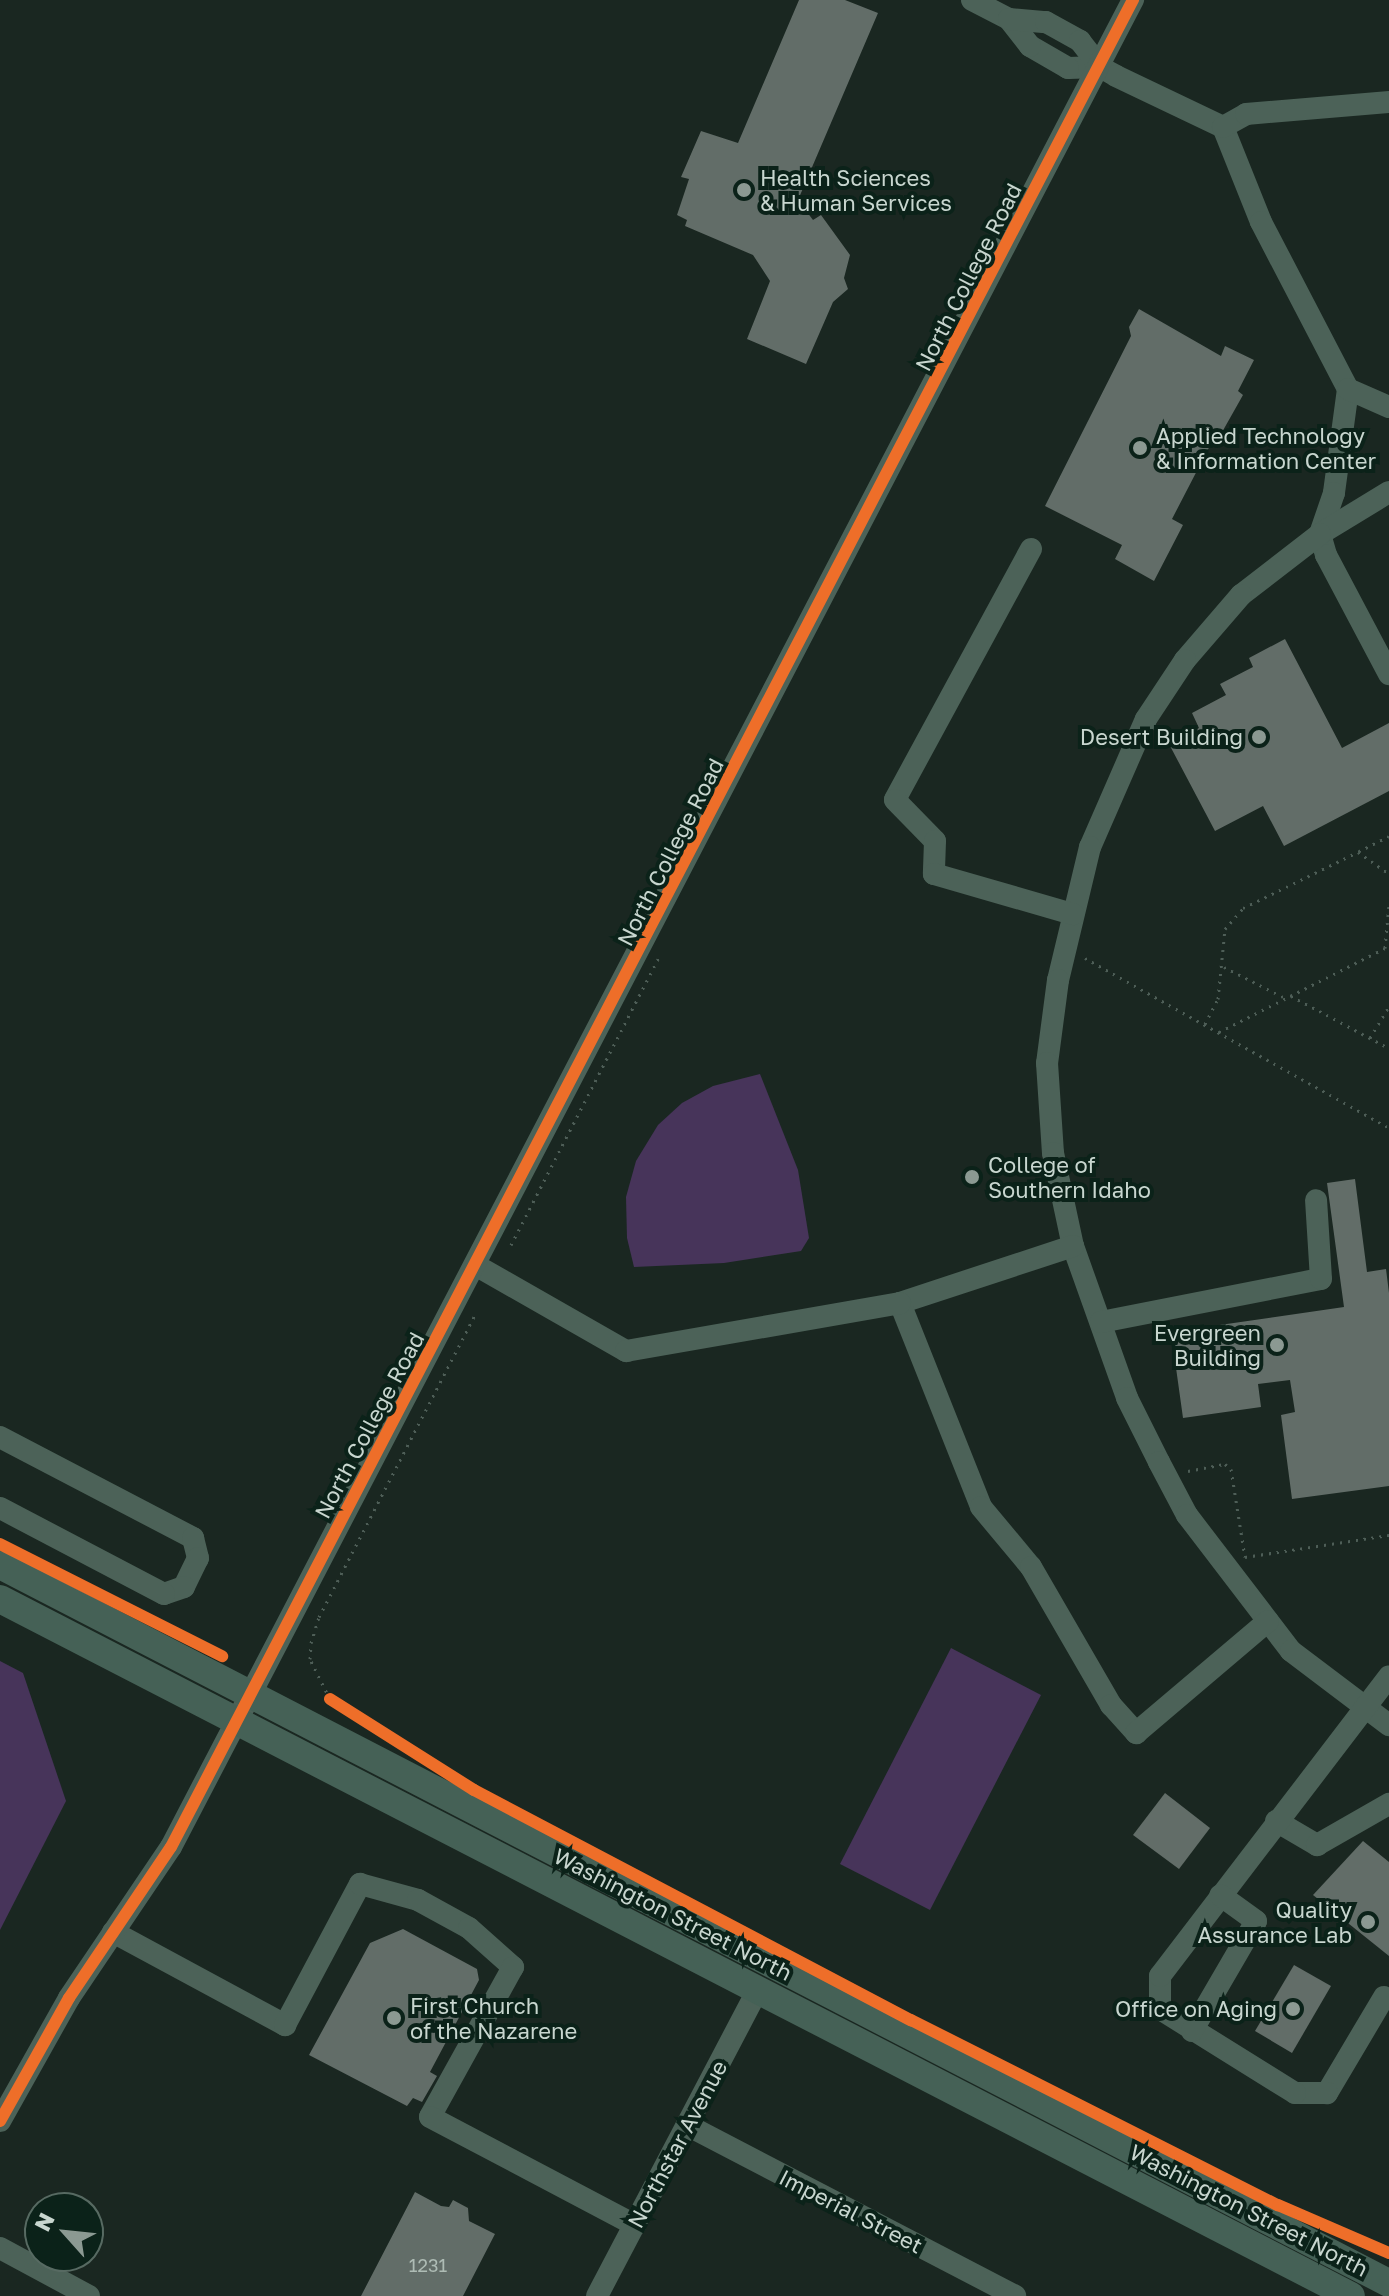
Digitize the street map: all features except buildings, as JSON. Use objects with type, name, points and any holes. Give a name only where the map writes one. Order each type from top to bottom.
[{"type":"main road","name":"Washington Street North","points":[[0,1565],[241,1706],[757,1991],[1351,2296]]},
{"type":"main road","name":"Washington Street North","points":[[0,1599],[241,1706],[1389,2283]]},
{"type":"street","points":[[972,0],[1009,19],[1046,22],[1080,41],[1100,67],[1223,127],[1261,222],[1348,389],[1334,493],[1320,534],[1326,555],[1389,674]]},
{"type":"street","name":"North College Road","points":[[0,2121],[113,1932],[171,1847],[241,1706],[477,1266],[1133,0]]},
{"type":"street","points":[[1223,127],[1246,114],[1389,102]]},
{"type":"street","points":[[1348,389],[1389,407]]},
{"type":"street","points":[[1389,492],[1320,534],[1241,595],[1185,660],[1146,719],[1110,792],[1073,914],[1047,1063],[1053,1153],[1073,1246],[1127,1398],[1187,1515],[1291,1651],[1389,1725]]},
{"type":"street","points":[[1031,549],[895,800],[935,841],[934,874],[1073,914]]},
{"type":"street","points":[[1101,1322],[1321,1279],[1316,1200]]},
{"type":"street","points":[[477,1266],[626,1351],[900,1303],[1073,1246]]},
{"type":"street","points":[[900,1303],[981,1507],[1031,1567],[1111,1705],[1136,1733],[1268,1621]]},
{"type":"street","points":[[0,1437],[193,1538],[198,1558],[184,1587],[164,1594],[0,1508]]},
{"type":"street","points":[[1384,1997],[1327,2093],[1295,2093],[1160,2009],[1160,1976],[1389,1676]]},
{"type":"street","points":[[1276,1821],[1317,1845],[1389,1804]]},
{"type":"street","points":[[113,1932],[285,2025],[360,1884],[418,1900],[469,1928],[513,1967],[430,2117],[635,2225]]},
{"type":"street","points":[[1192,2031],[1256,1921],[1220,1895]]},
{"type":"street","name":"Northstar Avenue","points":[[597,2296],[757,1991]]},
{"type":"street","name":"Imperial Street","points":[[687,2125],[1015,2296]]},
{"type":"street","points":[[0,2248],[89,2296]]},
{"type":"path","points":[[1205,1024],[1218,999],[1224,967],[1225,929],[1243,908],[1389,836]]},
{"type":"path","points":[[1358,852],[1389,874]]},
{"type":"path","points":[[1219,1032],[1387,947],[1389,905]]},
{"type":"path","points":[[1066,947],[1389,1128]]},
{"type":"path","points":[[1224,967],[1286,999]]},
{"type":"path","points":[[1291,996],[1389,1048]]},
{"type":"path","points":[[1370,1038],[1389,1006]]},
{"type":"path","points":[[330,1699],[310,1659],[319,1617],[476,1313]]},
{"type":"path","points":[[1188,1471],[1225,1464],[1231,1469],[1245,1557],[1389,1535]]},
{"type":"shaded area","points":[[760,1074],[798,1170],[809,1238],[801,1251],[724,1263],[634,1267],[627,1238],[626,1197],[636,1161],[658,1125],[682,1103],[713,1086]]},
{"type":"shaded area","points":[[951,1648],[1041,1695],[930,1910],[840,1864]]},
{"type":"shaded area","points":[[0,1661],[23,1673],[66,1801],[0,1930]]},
{"type":"cycle path","points":[[0,2121],[69,1998],[171,1847],[1133,0]]},
{"type":"cycle path","points":[[0,1544],[222,1656]]},
{"type":"cycle path","points":[[330,1699],[474,1790],[911,2020],[1278,2205],[1389,2253]]},
{"type":"place","name":"Health Sciences & Human Services","points":[[744,190]]},
{"type":"place","name":"Applied Technology & Information Center","points":[[1140,448]]},
{"type":"place","name":"Desert Building","points":[[1259,737]]},
{"type":"place","name":"College of Southern Idaho","points":[[972,1177]]},
{"type":"place","name":"Evergreen Building","points":[[1277,1345]]},
{"type":"place","name":"Quality Assurance Lab","points":[[1368,1922]]},
{"type":"place","name":"Office on Aging","points":[[1293,2009]]},
{"type":"place","name":"First Church of the Nazarene","points":[[394,2018]]}]
